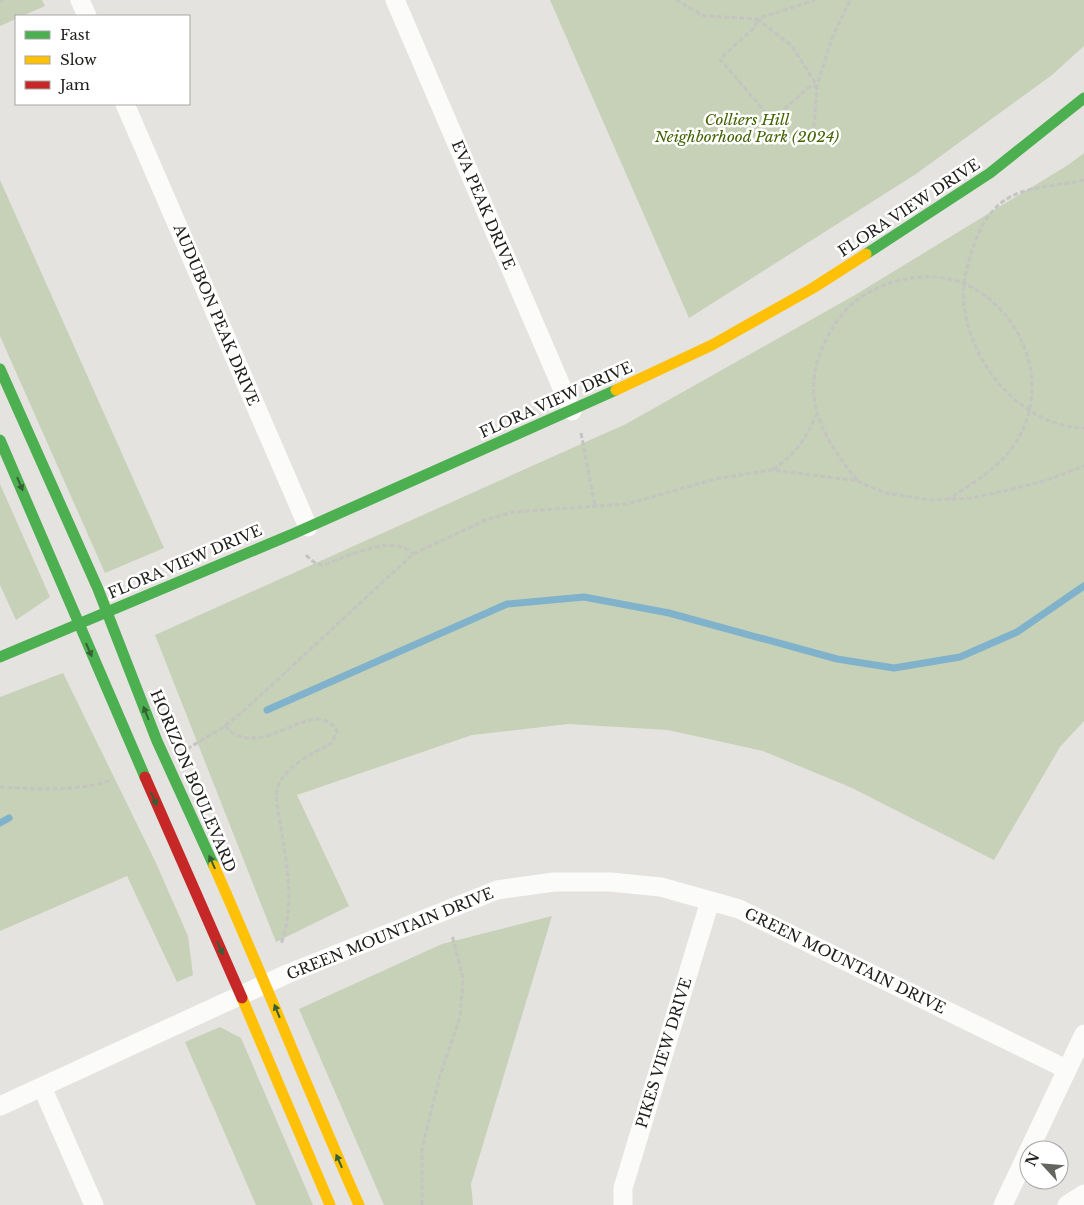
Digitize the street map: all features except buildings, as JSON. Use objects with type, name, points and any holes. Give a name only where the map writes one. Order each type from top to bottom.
[{"type":"street","points":[[80,0],[87,15]]},
{"type":"street","name":"EVA PEAK DRIVE","points":[[394,0],[572,411]]},
{"type":"street","name":"FLORA VIEW DRIVE","points":[[0,657],[301,530],[572,411],[712,345],[813,288],[921,220],[990,173],[1084,98]]},
{"type":"street","name":"AUDUBON PEAK DRIVE","points":[[125,105],[301,530]]},
{"type":"street","name":"HORIZON BOULEVARD","points":[[0,369],[107,611],[157,741],[266,984],[321,1119],[360,1205]]},
{"type":"street","points":[[0,440],[77,624],[242,995],[330,1205]]},
{"type":"street","name":"GREEN MOUNTAIN DRIVE","points":[[0,1106],[266,984],[497,890],[554,882],[610,882],[661,887],[739,910],[1066,1069]]},
{"type":"street","name":"PIKES VIEW DRIVE","points":[[624,1205],[623,1188],[710,901]]},
{"type":"street","points":[[1002,1205],[1084,1034]]},
{"type":"street","points":[[42,1087],[94,1205]]},
{"type":"street","points":[[1067,1205],[1084,1194]]},
{"type":"path","points":[[676,0],[704,16],[757,19],[815,0]]},
{"type":"path","points":[[814,127],[817,86],[832,38],[850,0]]},
{"type":"path","points":[[757,19],[792,46],[817,86]]},
{"type":"path","points":[[757,19],[755,27],[720,59],[772,120],[809,87],[817,86]]},
{"type":"path","points":[[1084,180],[1066,185],[1032,189],[1012,196],[1001,203],[991,212],[977,236],[968,262],[964,283],[965,310],[976,350],[989,371],[1007,392],[1030,410],[1055,421],[1084,428]]},
{"type":"path","points":[[858,481],[827,441],[816,415],[814,400],[816,372],[822,348],[830,331],[850,306],[869,292],[890,282],[939,277],[964,283],[1000,309],[1015,326],[1026,349],[1031,370],[1032,394],[1030,410],[1024,429],[996,467],[949,499]]},
{"type":"path","points":[[572,411],[583,437],[595,506]]},
{"type":"path","points":[[772,470],[788,459],[799,448],[816,415]]},
{"type":"path","points":[[186,749],[225,726],[352,613],[413,554],[488,519],[513,512],[628,504],[715,479],[772,470],[858,481],[885,492],[912,498],[949,499],[972,498],[1008,490],[1044,481],[1084,466]]},
{"type":"path","points":[[301,530],[312,561],[324,565],[341,558],[391,545],[408,548],[413,554]]},
{"type":"path","points":[[225,726],[240,738],[258,740],[316,718],[332,723],[337,731],[332,743],[305,758],[277,783],[276,794],[290,893],[282,944]]},
{"type":"path","points":[[0,787],[74,788],[96,786],[112,780]]},
{"type":"path","points":[[422,1205],[422,1149],[439,1079],[460,1017],[463,978],[452,934]]},
{"type":"green space","points":[[0,0],[42,0],[45,6],[24,15],[15,15],[15,19],[0,26]]},
{"type":"green space","name":"Colliers Hill Neighborhood Park (2024)","points":[[550,0],[1084,0],[1084,46],[1052,75],[916,174],[689,318]]},
{"type":"green space","points":[[1084,153],[1084,721],[1060,747],[994,860],[852,788],[763,751],[668,730],[568,724],[472,735],[297,795],[349,906],[276,942],[155,635],[626,424],[855,295],[1068,165]]},
{"type":"green space","points":[[0,180],[164,548],[105,573],[0,336]]},
{"type":"green space","points":[[0,484],[50,597],[16,620],[0,585]]},
{"type":"green space","points":[[63,673],[156,863],[188,936],[193,975],[177,982],[127,876],[0,931],[0,697]]},
{"type":"green space","points":[[552,916],[471,1184],[473,1205],[384,1205],[299,1009],[442,944]]},
{"type":"green space","points":[[220,1027],[241,1038],[313,1205],[256,1205],[185,1042]]},
{"type":"waterway","points":[[267,710],[507,604],[584,597],[669,613],[837,659],[894,668],[960,657],[1017,632],[1084,586]]},
{"type":"waterway","points":[[0,823],[9,818]]},
{"type":"traffic: fast","points":[[866,254],[990,173],[1084,98]]},
{"type":"traffic: fast","points":[[0,369],[98,589],[157,741],[214,866]]},
{"type":"traffic: fast","points":[[0,657],[295,533],[616,390]]},
{"type":"traffic: fast","points":[[0,440],[145,777]]},
{"type":"traffic: slow","points":[[616,390],[712,345],[813,288],[866,254]]},
{"type":"traffic: slow","points":[[214,866],[359,1205]]},
{"type":"traffic: slow","points":[[242,998],[330,1205]]},
{"type":"traffic: jam","points":[[145,777],[242,998]]}]
